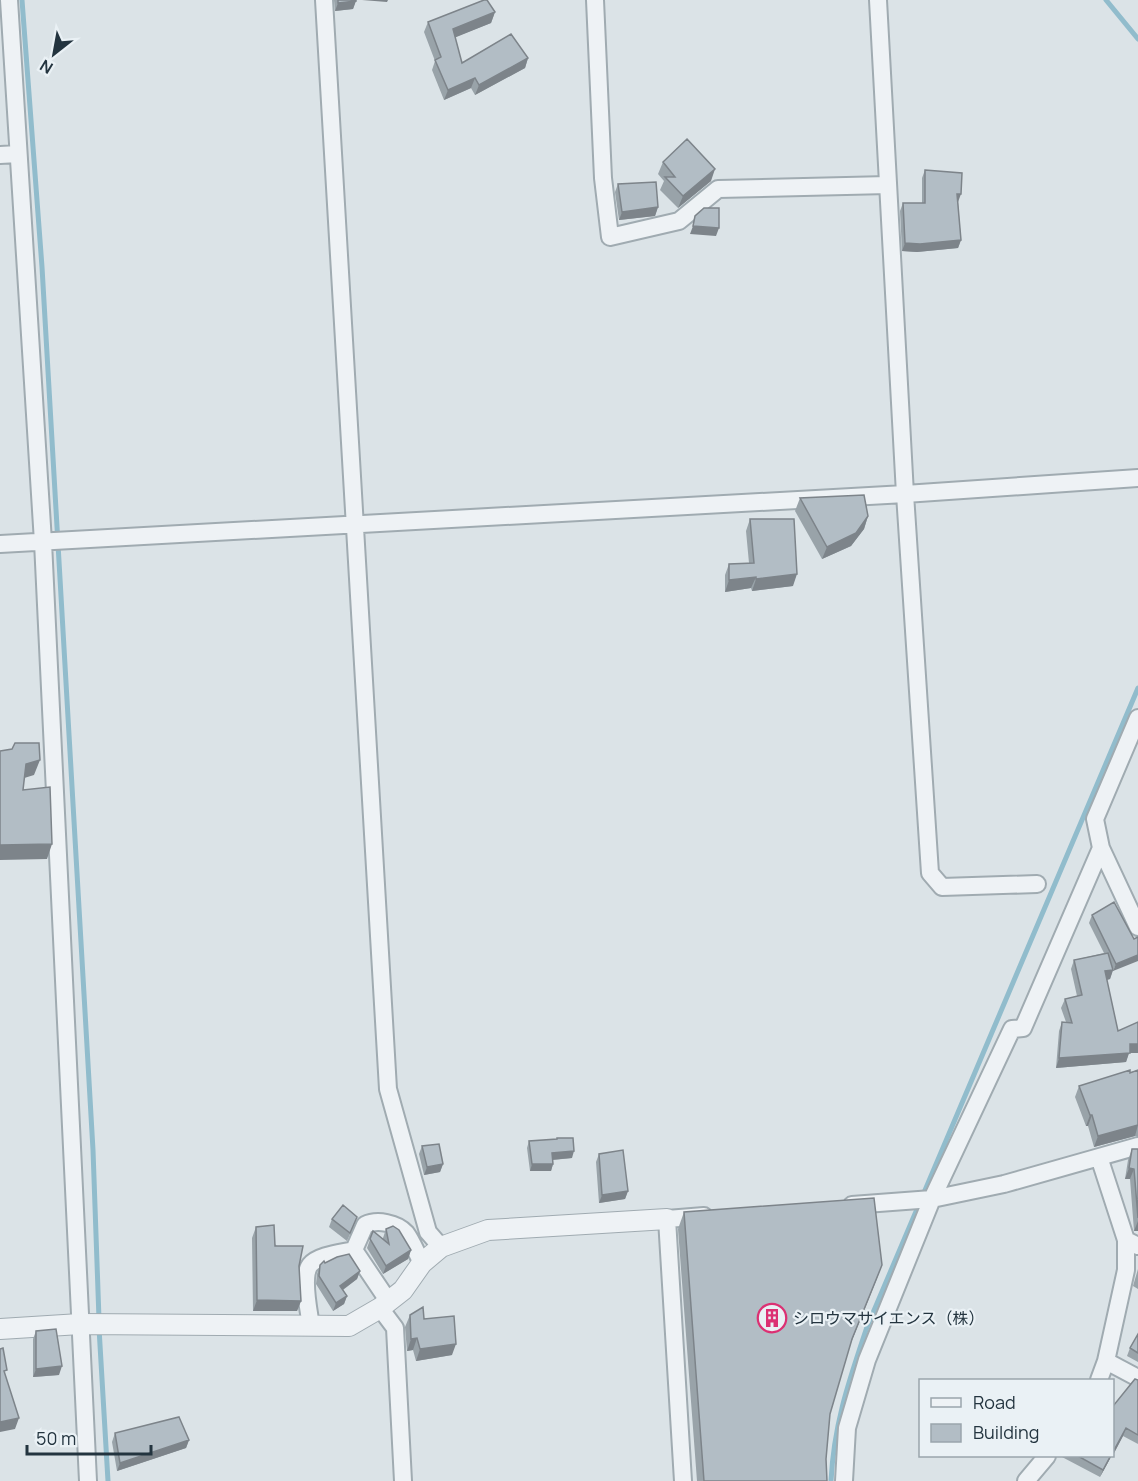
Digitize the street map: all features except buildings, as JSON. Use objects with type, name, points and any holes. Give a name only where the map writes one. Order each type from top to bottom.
[{"type":"street","points":[[9,0],[43,542],[88,1481]]},
{"type":"street","points":[[324,0],[388,1089],[428,1232],[441,1248]]},
{"type":"street","points":[[595,0],[603,178],[610,237],[679,221],[718,189],[888,185]]},
{"type":"street","points":[[878,0],[904,494],[930,873],[942,887],[1037,884]]},
{"type":"street","points":[[0,155],[18,154]]},
{"type":"street","points":[[0,544],[904,494],[1138,478]]},
{"type":"street","points":[[1138,718],[1095,819],[1101,848],[1138,927]]},
{"type":"street","points":[[844,1481],[848,1428],[854,1401],[867,1360],[932,1199],[1012,1029],[1023,1028],[1101,848]]},
{"type":"street","points":[[840,1206],[932,1199],[1004,1184],[1138,1146]]},
{"type":"street","points":[[1099,1157],[1132,1243],[1106,1362],[1099,1379]]},
{"type":"street","points":[[0,1329],[80,1324],[349,1326],[385,1305],[403,1290],[422,1263],[441,1248],[488,1230],[725,1215]]},
{"type":"street","points":[[667,1219],[683,1481]]},
{"type":"street","points":[[311,1326],[305,1277],[310,1265],[320,1259],[354,1250],[366,1225],[373,1221],[388,1224],[405,1232],[422,1263]]},
{"type":"street","points":[[354,1250],[385,1305],[395,1328],[403,1481]]},
{"type":"street","points":[[1106,1362],[1138,1378]]},
{"type":"street","points":[[1026,1481],[1045,1457]]},
{"type":"waterway","points":[[22,0],[42,267],[93,1150],[99,1319]]},
{"type":"waterway","points":[[1106,0],[1138,39]]},
{"type":"waterway","points":[[831,1481],[839,1421],[848,1384],[867,1327],[1138,688]]},
{"type":"waterway","points":[[99,1328],[108,1481]]},
{"type":"place","name":"シロウマサイエンス（株）","points":[[772,1318]]}]
